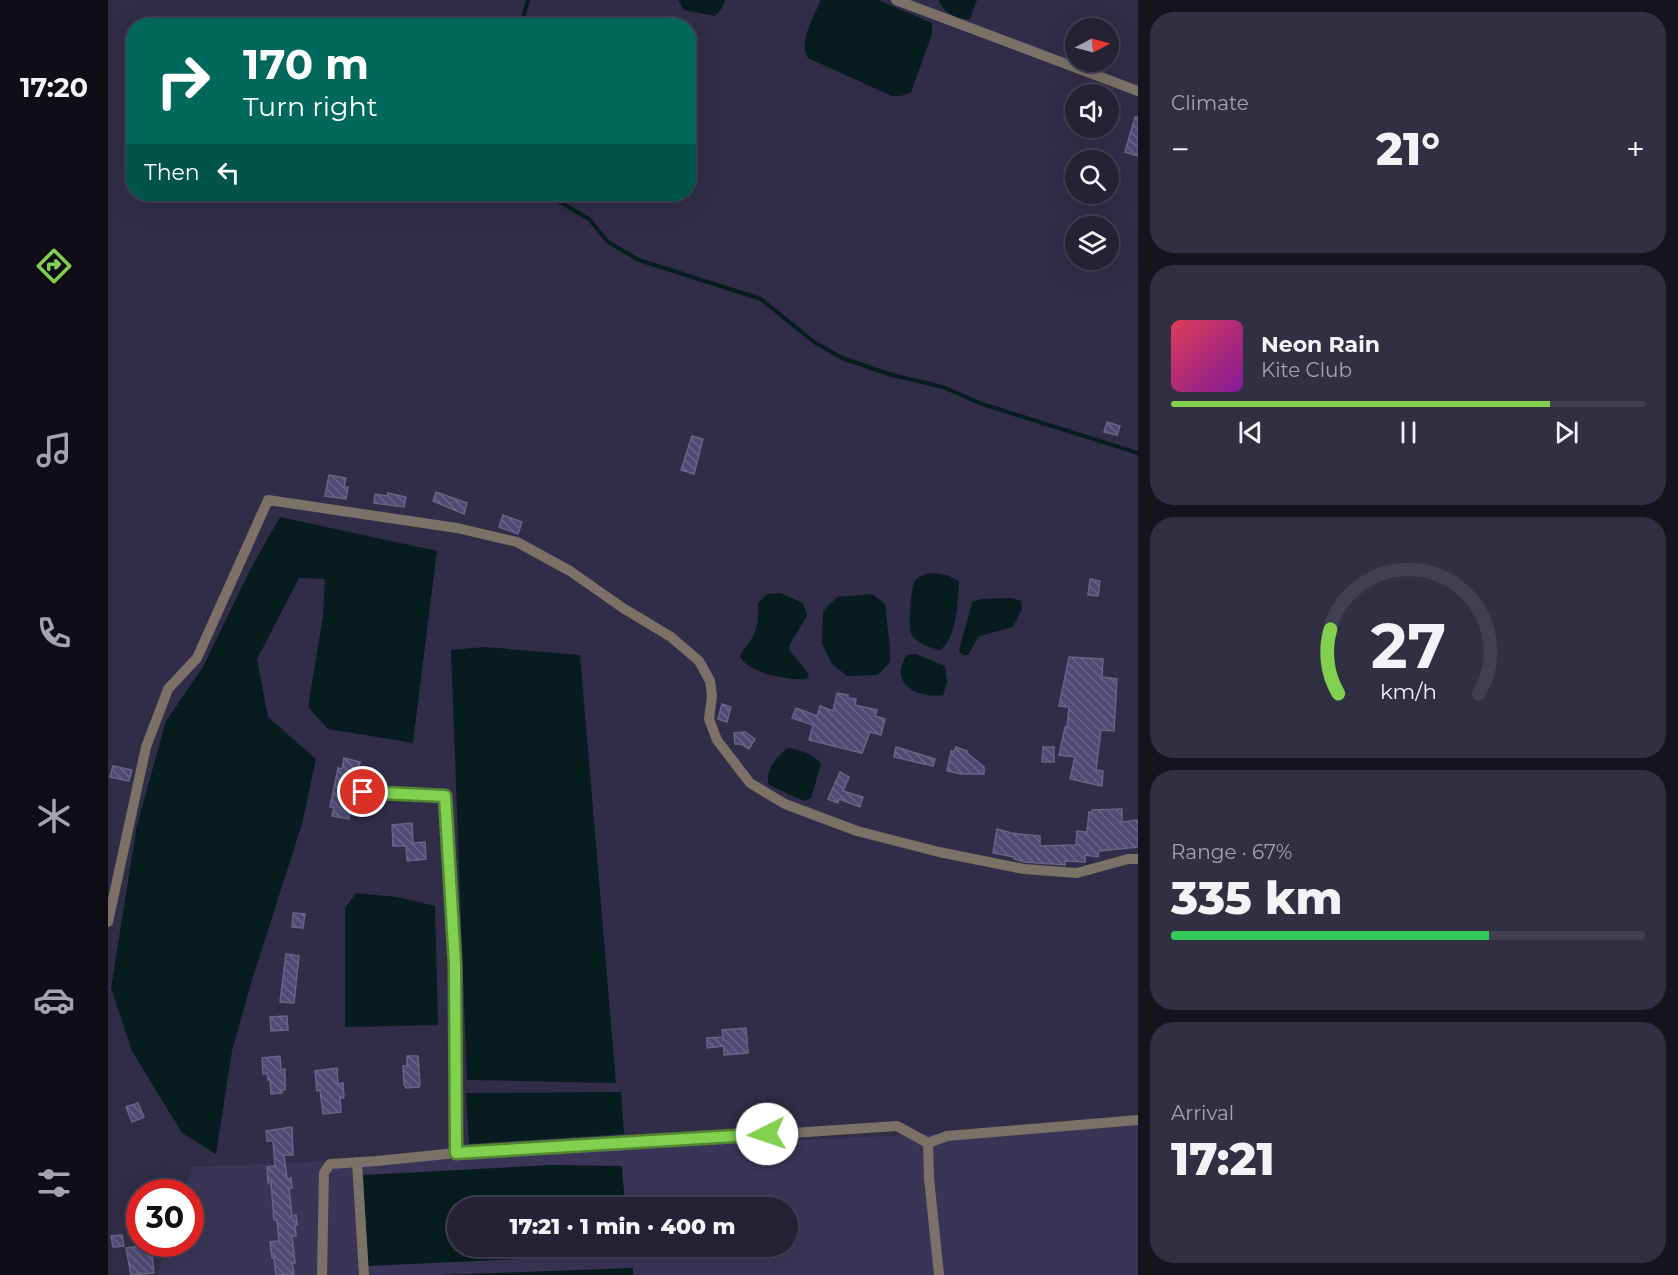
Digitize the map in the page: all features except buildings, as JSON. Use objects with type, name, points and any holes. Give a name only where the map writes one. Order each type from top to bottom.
[{"type":"street","points":[[896,0],[1138,91]]},
{"type":"street","points":[[108,922],[146,747],[168,689],[197,658],[268,500],[457,528],[517,542],[570,571],[623,608],[671,637],[699,661],[710,681],[712,696],[710,719],[717,740],[750,783],[785,804],[857,831],[939,852],[1024,869],[1077,873],[1128,859],[1138,859]]},
{"type":"street","points":[[363,792],[445,796],[455,964],[456,1153]]},
{"type":"street","points":[[322,1275],[324,1173],[330,1164],[456,1153],[897,1126],[928,1143],[947,1136],[1138,1120]]},
{"type":"street","points":[[928,1143],[929,1178],[939,1275]]},
{"type":"street","points":[[357,1162],[364,1275]]},
{"type":"shaded area","points":[[678,0],[725,0],[715,16],[684,10]]},
{"type":"shaded area","points":[[821,0],[878,0],[932,23],[932,34],[911,92],[901,96],[892,96],[808,58],[805,52],[806,37]]},
{"type":"shaded area","points":[[939,0],[977,0],[970,19],[951,14],[943,8]]},
{"type":"shaded area","points":[[280,517],[437,551],[413,743],[328,729],[308,707],[323,616],[325,579],[299,578],[257,659],[268,717],[316,759],[302,824],[252,980],[232,1051],[216,1154],[182,1133],[132,1051],[111,988],[137,825],[166,721],[203,667],[251,568]]},
{"type":"shaded area","points":[[933,573],[947,575],[959,581],[953,628],[946,645],[940,650],[920,642],[913,637],[910,630],[910,607],[915,581],[921,576]]},
{"type":"shaded area","points":[[780,593],[803,603],[807,616],[790,644],[789,650],[809,674],[807,679],[770,675],[751,667],[740,656],[756,630],[758,603],[767,594]]},
{"type":"shaded area","points":[[872,594],[885,604],[890,662],[878,675],[847,676],[832,664],[822,644],[823,611],[837,597]]},
{"type":"shaded area","points":[[1011,598],[1021,601],[1022,609],[1013,627],[979,636],[968,655],[963,655],[959,651],[972,602],[980,599]]},
{"type":"shaded area","points":[[485,647],[580,655],[616,1083],[467,1080],[451,650]]},
{"type":"shaded area","points":[[916,654],[945,666],[947,683],[943,695],[933,696],[915,691],[903,681],[902,665],[907,655]]},
{"type":"shaded area","points":[[788,748],[811,755],[821,764],[811,798],[804,801],[769,785],[770,769]]},
{"type":"shaded area","points":[[356,893],[397,897],[435,906],[438,1025],[345,1027],[345,908]]},
{"type":"shaded area","points":[[621,1092],[624,1134],[469,1144],[466,1093]]},
{"type":"shaded area","points":[[1138,1122],[1138,1275],[157,1275],[163,1257],[204,1257],[204,1179],[188,1179],[192,1167],[1048,1129]]},
{"type":"shaded area","points":[[551,1165],[622,1166],[624,1197],[447,1197],[447,1257],[564,1257],[368,1266],[363,1175]]},
{"type":"shaded area","points":[[633,1268],[633,1275],[438,1275]]},
{"type":"waterway","points":[[523,18],[528,0]]},
{"type":"waterway","points":[[558,201],[589,219],[608,242],[639,260],[761,299],[814,342],[842,358],[892,375],[943,387],[982,404],[1138,453]]},
{"type":"route","points":[[363,792],[445,796],[455,964],[456,1153],[767,1134]]}]
